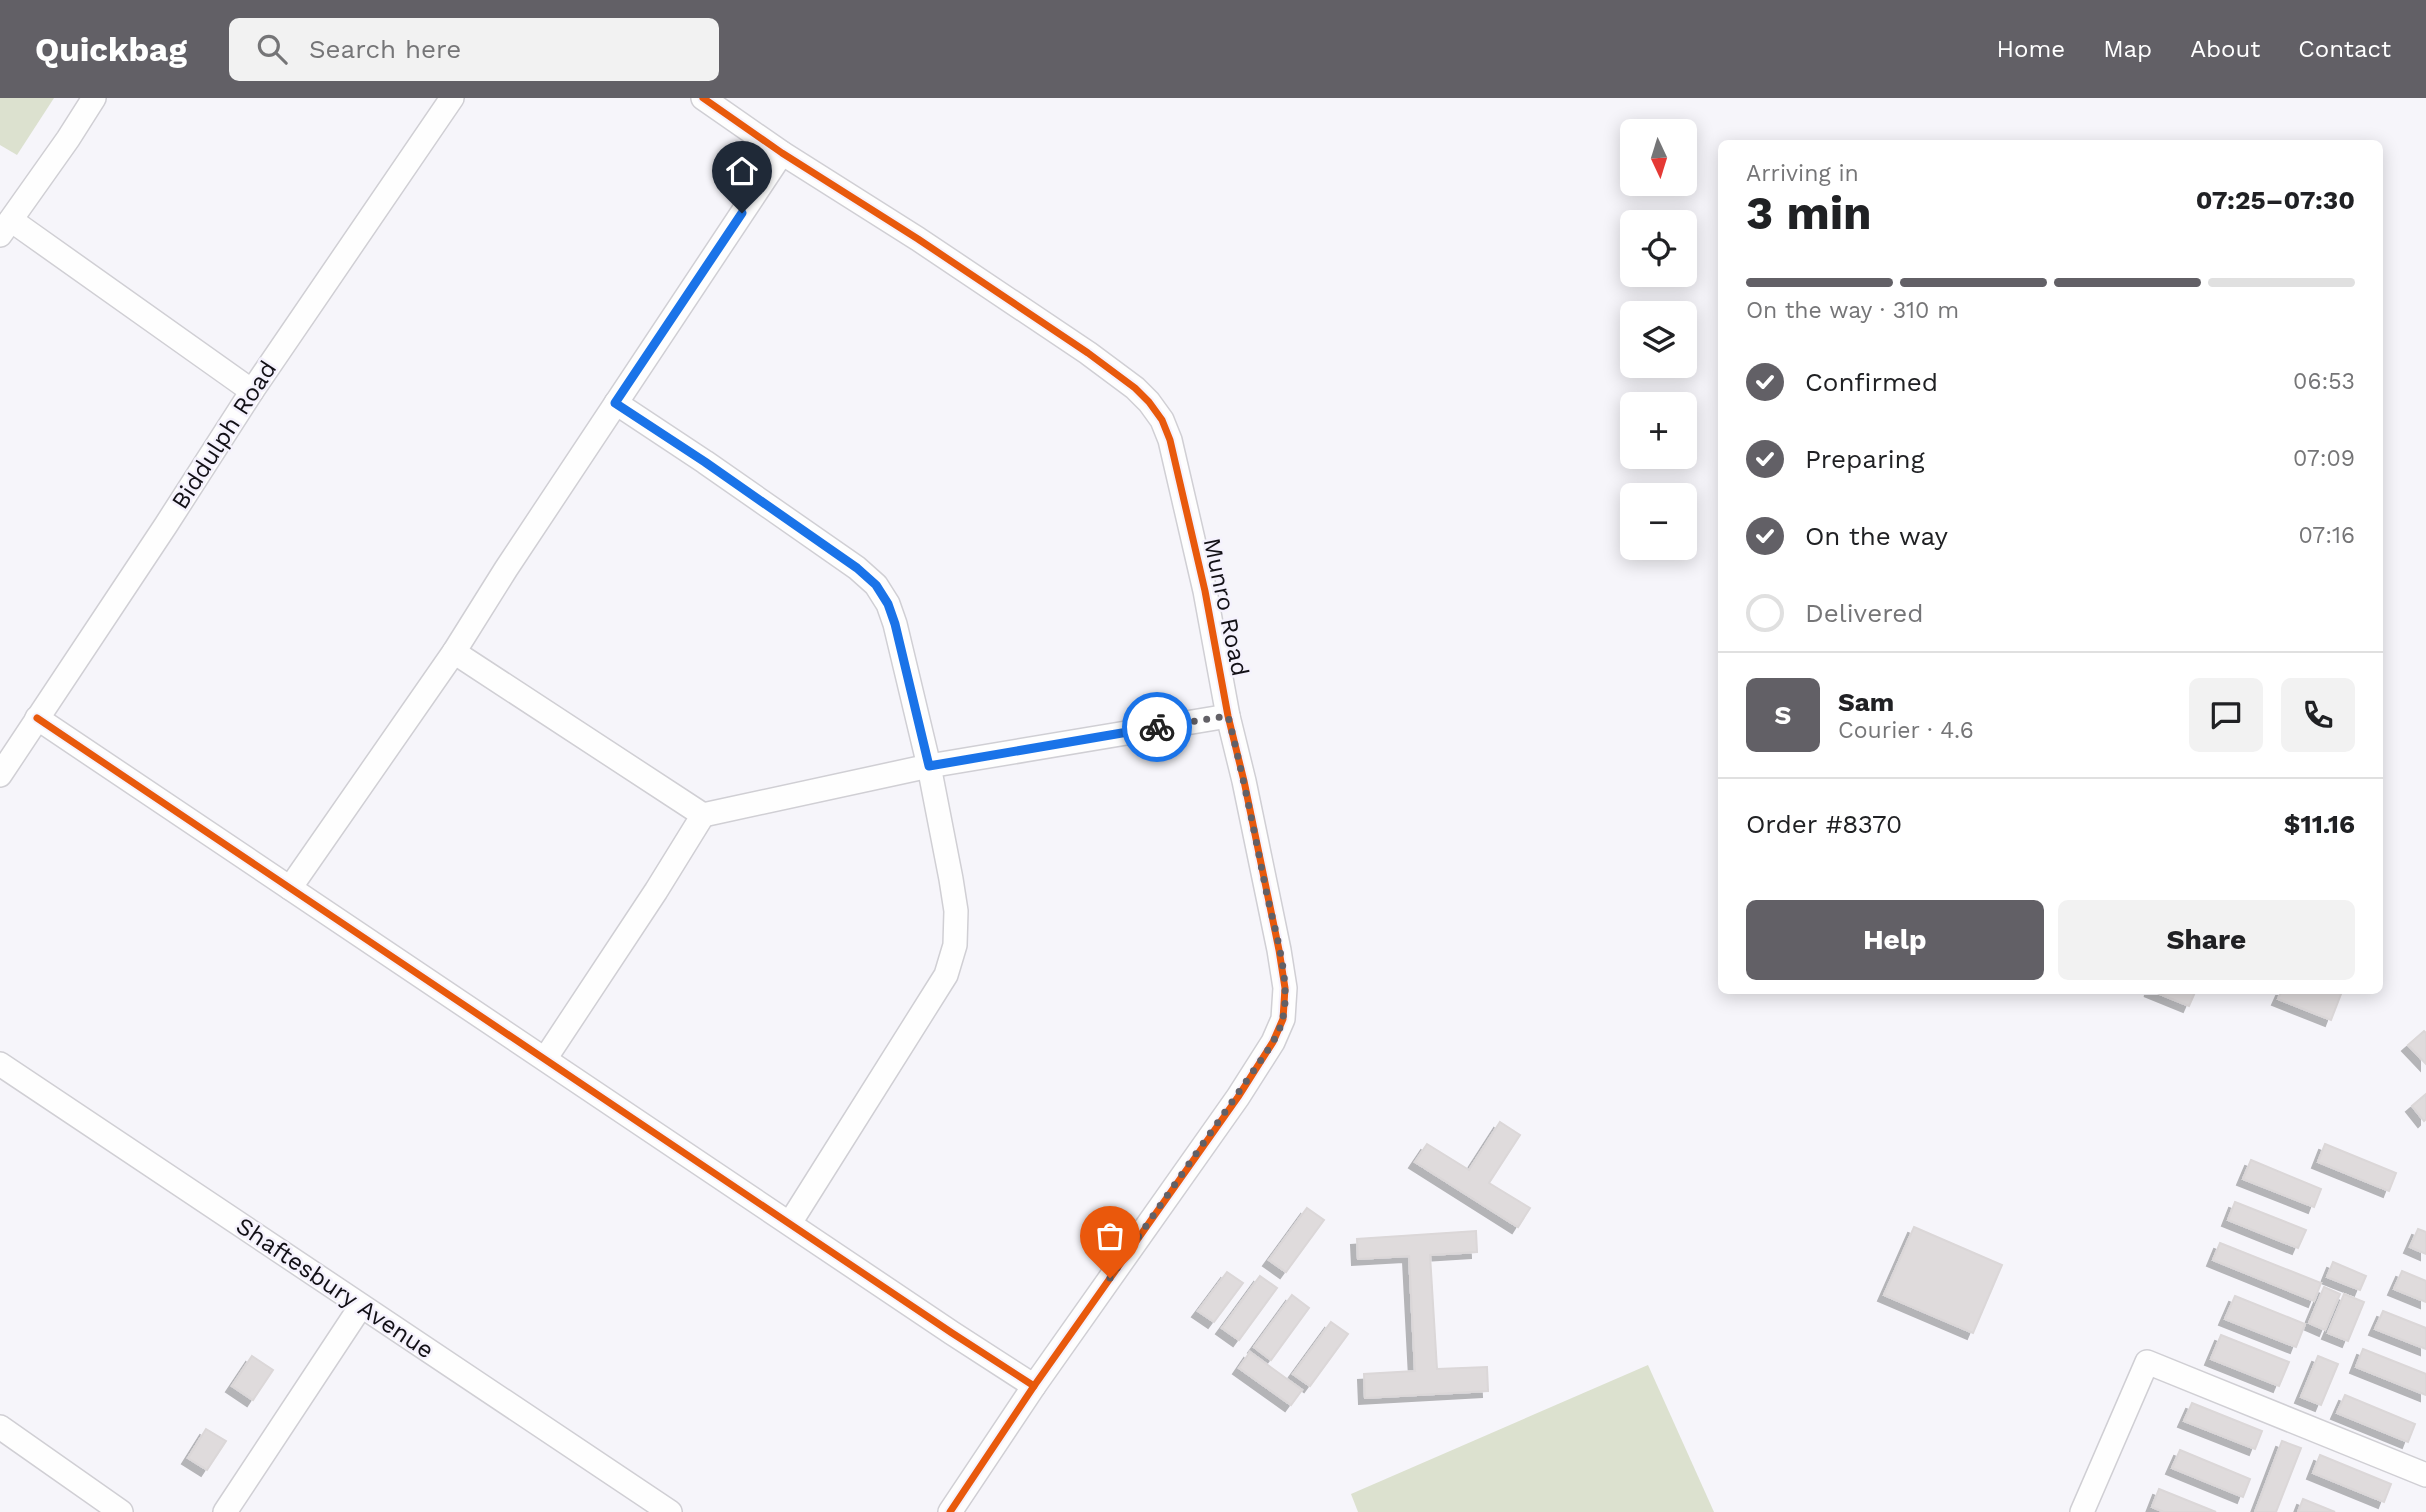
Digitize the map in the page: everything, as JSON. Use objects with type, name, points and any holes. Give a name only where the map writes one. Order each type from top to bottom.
[{"type":"street","points":[[94,98],[5,227],[251,391]]},
{"type":"street","name":"Biddulph Road","points":[[0,775],[166,525],[251,391],[452,98]]},
{"type":"street","name":"Munro Road","points":[[703,98],[782,153],[918,239],[1088,353],[1135,388],[1162,420],[1170,440],[1205,591],[1228,716],[1279,950],[1285,988],[1283,1019],[1273,1042],[1238,1097],[1034,1385],[950,1512]]},
{"type":"street","points":[[289,888],[454,652],[615,403],[782,153]]},
{"type":"street","points":[[615,403],[810,534],[876,585],[888,604],[895,624],[929,766],[956,911],[955,945],[946,975],[789,1223]]},
{"type":"street","points":[[454,652],[703,815],[929,766],[1228,716]]},
{"type":"street","points":[[37,718],[951,1333],[1034,1385]]},
{"type":"street","points":[[545,1059],[703,815]]},
{"type":"street","name":"Shaftesbury Avenue","points":[[0,1064],[670,1512]]},
{"type":"street","points":[[225,1512],[361,1306]]},
{"type":"street","points":[[2082,1512],[2147,1362],[2426,1475]]},
{"type":"street","points":[[0,1427],[121,1512]]},
{"type":"green space","points":[[0,98],[54,98],[17,155],[0,145]]},
{"type":"green space","points":[[1648,1365],[1714,1512],[1358,1512],[1351,1494]]},
{"type":"building","points":[[2160,994],[2194,994],[2189,1006]]},
{"type":"building","points":[[2280,994],[2341,994],[2331,1020],[2278,999]]},
{"type":"building","points":[[2424,1031],[2426,1033],[2426,1064],[2408,1045]]},
{"type":"building","points":[[2426,1094],[2426,1119],[2424,1121],[2412,1106]]},
{"type":"building","points":[[1500,1122],[1520,1135],[1489,1183],[1530,1208],[1518,1227],[1415,1162],[1427,1144],[1469,1170]]},
{"type":"building","points":[[2325,1144],[2396,1173],[2389,1191],[2318,1162]]},
{"type":"building","points":[[2251,1160],[2321,1189],[2314,1207],[2243,1179]]},
{"type":"building","points":[[2235,1202],[2306,1230],[2298,1248],[2228,1220]]},
{"type":"building","points":[[1307,1208],[1324,1220],[1286,1272],[1269,1260]]},
{"type":"building","points":[[1914,1227],[2002,1265],[1973,1333],[1884,1295]]},
{"type":"building","points":[[2418,1229],[2426,1232],[2426,1254],[2410,1247]]},
{"type":"building","points":[[1476,1231],[1477,1252],[1430,1255],[1437,1369],[1487,1367],[1488,1391],[1365,1398],[1364,1374],[1415,1371],[1409,1256],[1358,1259],[1357,1239]]},
{"type":"building","points":[[2220,1243],[2321,1283],[2314,1301],[2213,1260]]},
{"type":"building","points":[[2333,1262],[2366,1276],[2360,1290],[2327,1277]]},
{"type":"building","points":[[2402,1271],[2426,1281],[2426,1302],[2394,1289]]},
{"type":"building","points":[[1227,1272],[1243,1283],[1214,1322],[1198,1311]]},
{"type":"building","points":[[1260,1276],[1277,1288],[1239,1340],[1222,1328]]},
{"type":"building","points":[[2324,1287],[2340,1294],[2325,1330],[2309,1323]]},
{"type":"building","points":[[2344,1294],[2364,1302],[2348,1341],[2328,1333]]},
{"type":"building","points":[[1292,1295],[1309,1308],[1271,1360],[1254,1347]]},
{"type":"building","points":[[2235,1296],[2305,1324],[2296,1347],[2225,1319]]},
{"type":"building","points":[[2383,1311],[2426,1328],[2426,1349],[2375,1329]]},
{"type":"building","points":[[1331,1322],[1348,1334],[1310,1386],[1293,1374]]},
{"type":"building","points":[[2221,1335],[2289,1362],[2279,1386],[2211,1359]]},
{"type":"building","points":[[2363,1349],[2426,1374],[2426,1395],[2356,1367]]},
{"type":"building","points":[[1250,1352],[1302,1390],[1291,1405],[1239,1368]]},
{"type":"building","points":[[252,1356],[273,1370],[253,1400],[232,1386]]},
{"type":"building","points":[[2318,1356],[2338,1364],[2321,1405],[2301,1397]]},
{"type":"building","points":[[2345,1395],[2415,1424],[2408,1442],[2337,1413]]},
{"type":"building","points":[[2192,1403],[2262,1431],[2255,1449],[2184,1421]]},
{"type":"building","points":[[206,1429],[226,1441],[207,1470],[188,1458]]},
{"type":"building","points":[[2282,1441],[2301,1448],[2276,1512],[2255,1512]]},
{"type":"building","points":[[2180,1450],[2250,1479],[2243,1497],[2172,1468]]},
{"type":"building","points":[[2320,1455],[2391,1484],[2384,1502],[2313,1473]]},
{"type":"building","points":[[2159,1489],[2216,1512],[2164,1512],[2152,1507]]},
{"type":"building","points":[[2303,1499],[2335,1512],[2298,1512]]},
{"type":"cycle path","points":[[703,98],[782,153],[918,239],[1088,353],[1135,388],[1162,420],[1170,440],[1205,591],[1228,716],[1279,950],[1285,988],[1283,1019],[1273,1042],[1238,1097],[1034,1386],[950,1512]]},
{"type":"cycle path","points":[[37,718],[1034,1386]]},
{"type":"way so far","points":[[1110,1278],[1238,1097],[1273,1042],[1283,1019],[1285,1003],[1279,950],[1228,716],[1157,727]]},
{"type":"route","points":[[742,213],[615,403],[821,542],[876,585],[888,604],[895,624],[929,766],[1157,727]]}]
